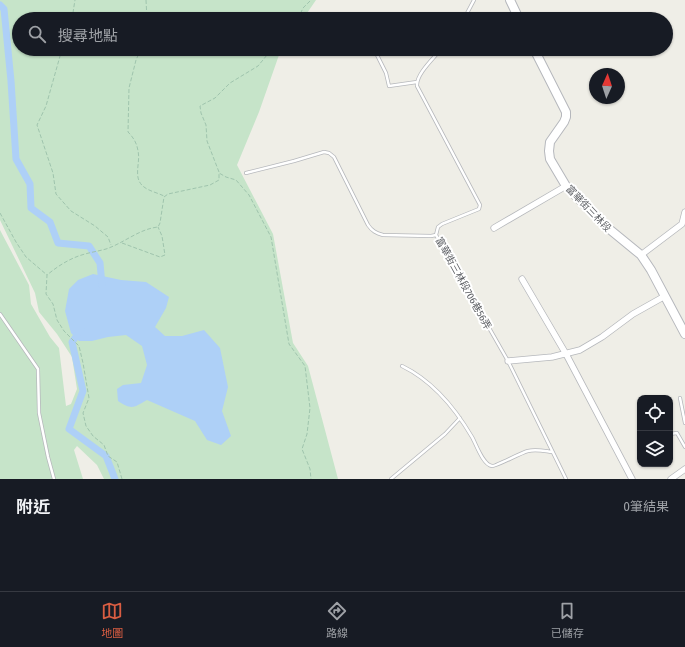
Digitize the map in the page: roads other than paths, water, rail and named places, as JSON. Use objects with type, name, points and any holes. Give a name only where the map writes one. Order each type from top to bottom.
[{"type":"street","points":[[510,0],[516,12]]},
{"type":"street","name":"富華街三林段","points":[[538,56],[566,112],[564,122],[550,142],[550,159],[566,186],[608,228],[641,255],[651,270],[685,334]]},
{"type":"street","points":[[494,228],[566,186]]},
{"type":"street","points":[[641,255],[682,224],[685,212]]},
{"type":"street","points":[[522,278],[566,354],[632,479]]},
{"type":"street","points":[[508,361],[552,357],[580,350],[602,337],[633,314],[665,296]]},
{"type":"street","points":[[671,479],[685,469]]},
{"type":"lane","points":[[468,12],[474,0]]},
{"type":"lane","points":[[378,56],[386,73],[389,86],[416,82],[435,56]]},
{"type":"lane","name":"富華街三林段706巷56弄","points":[[416,82],[480,206],[479,209],[442,224],[438,228],[436,235],[508,361],[566,479]]},
{"type":"lane","points":[[246,173],[324,152],[330,153],[334,157],[372,231],[383,235],[436,235]]},
{"type":"lane","points":[[0,314],[38,369],[39,414],[54,479]]},
{"type":"lane","points":[[402,366],[413,371],[435,389],[450,404],[473,438],[488,465],[493,467],[496,466],[513,456],[535,449],[553,452]]},
{"type":"lane","points":[[680,398],[685,423]]},
{"type":"lane","points":[[391,479],[445,434],[460,418]]},
{"type":"lane","points":[[673,434],[677,433],[685,447]]},
{"type":"water","points":[[93,274],[121,280],[146,282],[169,297],[166,308],[155,327],[165,336],[182,336],[204,330],[220,348],[228,387],[222,411],[231,436],[221,445],[207,440],[195,421],[147,400],[132,407],[126,406],[118,401],[117,389],[123,385],[141,383],[147,365],[142,346],[126,335],[92,341],[79,341],[71,333],[65,311],[69,289],[78,280]]},
{"type":"waterway","points":[[0,5],[4,9],[11,81],[16,159],[30,184],[31,208],[50,222],[58,243],[89,246],[100,263],[102,285]]},
{"type":"waterway","points":[[81,330],[72,342],[83,391],[69,429],[106,456],[115,479]]}]
